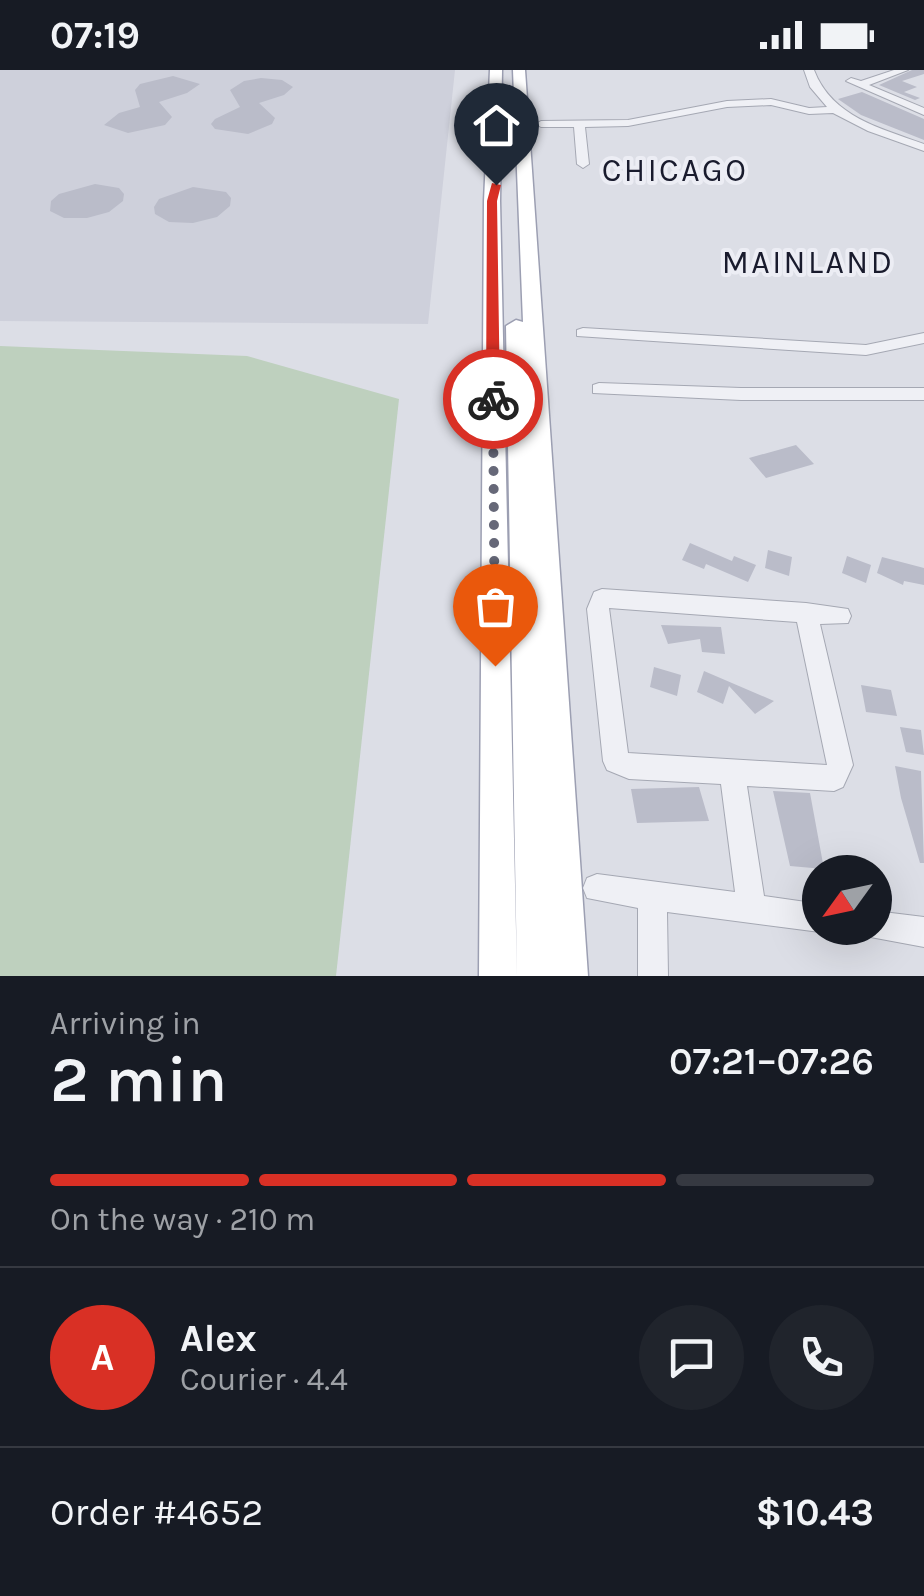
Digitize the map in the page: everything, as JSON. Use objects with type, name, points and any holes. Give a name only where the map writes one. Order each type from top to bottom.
[{"type":"main road","points":[[485,70],[484,183],[492,201]]},
{"type":"main road","points":[[496,70],[508,79],[569,976]]},
{"type":"main road","points":[[498,976],[492,201],[508,79]]},
{"type":"main road","points":[[508,79],[536,976]]},
{"type":"street","points":[[796,70],[809,70],[813,85],[832,110]]},
{"type":"street","points":[[903,70],[855,83],[924,112]]},
{"type":"street","points":[[542,124],[628,123],[727,104],[771,102],[809,111],[832,110],[924,148]]},
{"type":"street","points":[[580,124],[583,164]]},
{"type":"street","points":[[583,333],[866,350],[924,338]]},
{"type":"street","points":[[599,388],[741,394],[924,394]]},
{"type":"street","points":[[806,612],[840,771],[829,780],[629,766],[616,761],[598,601],[608,598],[806,612],[840,616]]},
{"type":"street","points":[[732,772],[752,909]]},
{"type":"street","points":[[596,888],[802,916]]},
{"type":"street","points":[[652,895],[653,976]]},
{"type":"street","points":[[892,928],[924,932]]},
{"type":"shaded area","points":[[0,70],[455,70],[428,324],[0,321]]},
{"type":"green space","points":[[0,346],[247,356],[399,399],[336,976],[0,976]]},
{"type":"building","points":[[912,70],[924,70],[924,74],[902,81],[917,87],[904,92],[920,98],[915,100],[879,85]]},
{"type":"building","points":[[173,76],[200,84],[187,93],[159,102],[172,117],[165,125],[128,133],[104,125],[119,113],[140,107],[135,90],[140,84]]},
{"type":"building","points":[[282,80],[293,87],[284,95],[259,103],[275,118],[272,124],[248,134],[215,129],[211,124],[215,119],[240,107],[230,90],[244,81]]},
{"type":"building","points":[[862,92],[924,119],[924,140],[861,115],[838,99]]},
{"type":"building","points":[[95,184],[119,188],[124,194],[123,201],[109,212],[87,218],[64,218],[50,211],[51,201],[59,194]]},
{"type":"building","points":[[193,187],[226,192],[231,198],[230,206],[217,217],[193,223],[169,222],[155,214],[159,199]]},
{"type":"building","points":[[796,445],[814,464],[766,478],[749,458]]},
{"type":"building","points":[[690,543],[732,561],[734,556],[756,565],[748,582],[706,564],[704,569],[682,560]]},
{"type":"building","points":[[768,550],[792,557],[789,576],[765,568]]},
{"type":"building","points":[[847,556],[871,565],[866,583],[842,573]]},
{"type":"building","points":[[882,557],[924,568],[924,585],[904,581],[903,585],[877,573]]},
{"type":"building","points":[[661,625],[721,627],[725,654],[702,652],[700,639],[668,644]]},
{"type":"building","points":[[654,667],[681,675],[677,696],[650,687]]},
{"type":"building","points":[[704,671],[774,701],[755,714],[729,686],[723,704],[697,692]]},
{"type":"building","points":[[861,685],[891,690],[897,716],[866,712]]},
{"type":"building","points":[[900,727],[921,730],[924,755],[906,752]]},
{"type":"building","points":[[895,766],[921,771],[924,863],[920,863]]},
{"type":"building","points":[[699,787],[709,821],[637,823],[631,789]]},
{"type":"building","points":[[773,791],[810,793],[821,855],[802,855],[802,867],[790,866]]},
{"type":"way so far","points":[[493,399],[495,666]]},
{"type":"district","name":"CHICAGO","points":[[675,170]]},
{"type":"district","name":"MAINLAND","points":[[808,262]]},
{"type":"route","points":[[493,399],[492,201],[496,185]]}]
